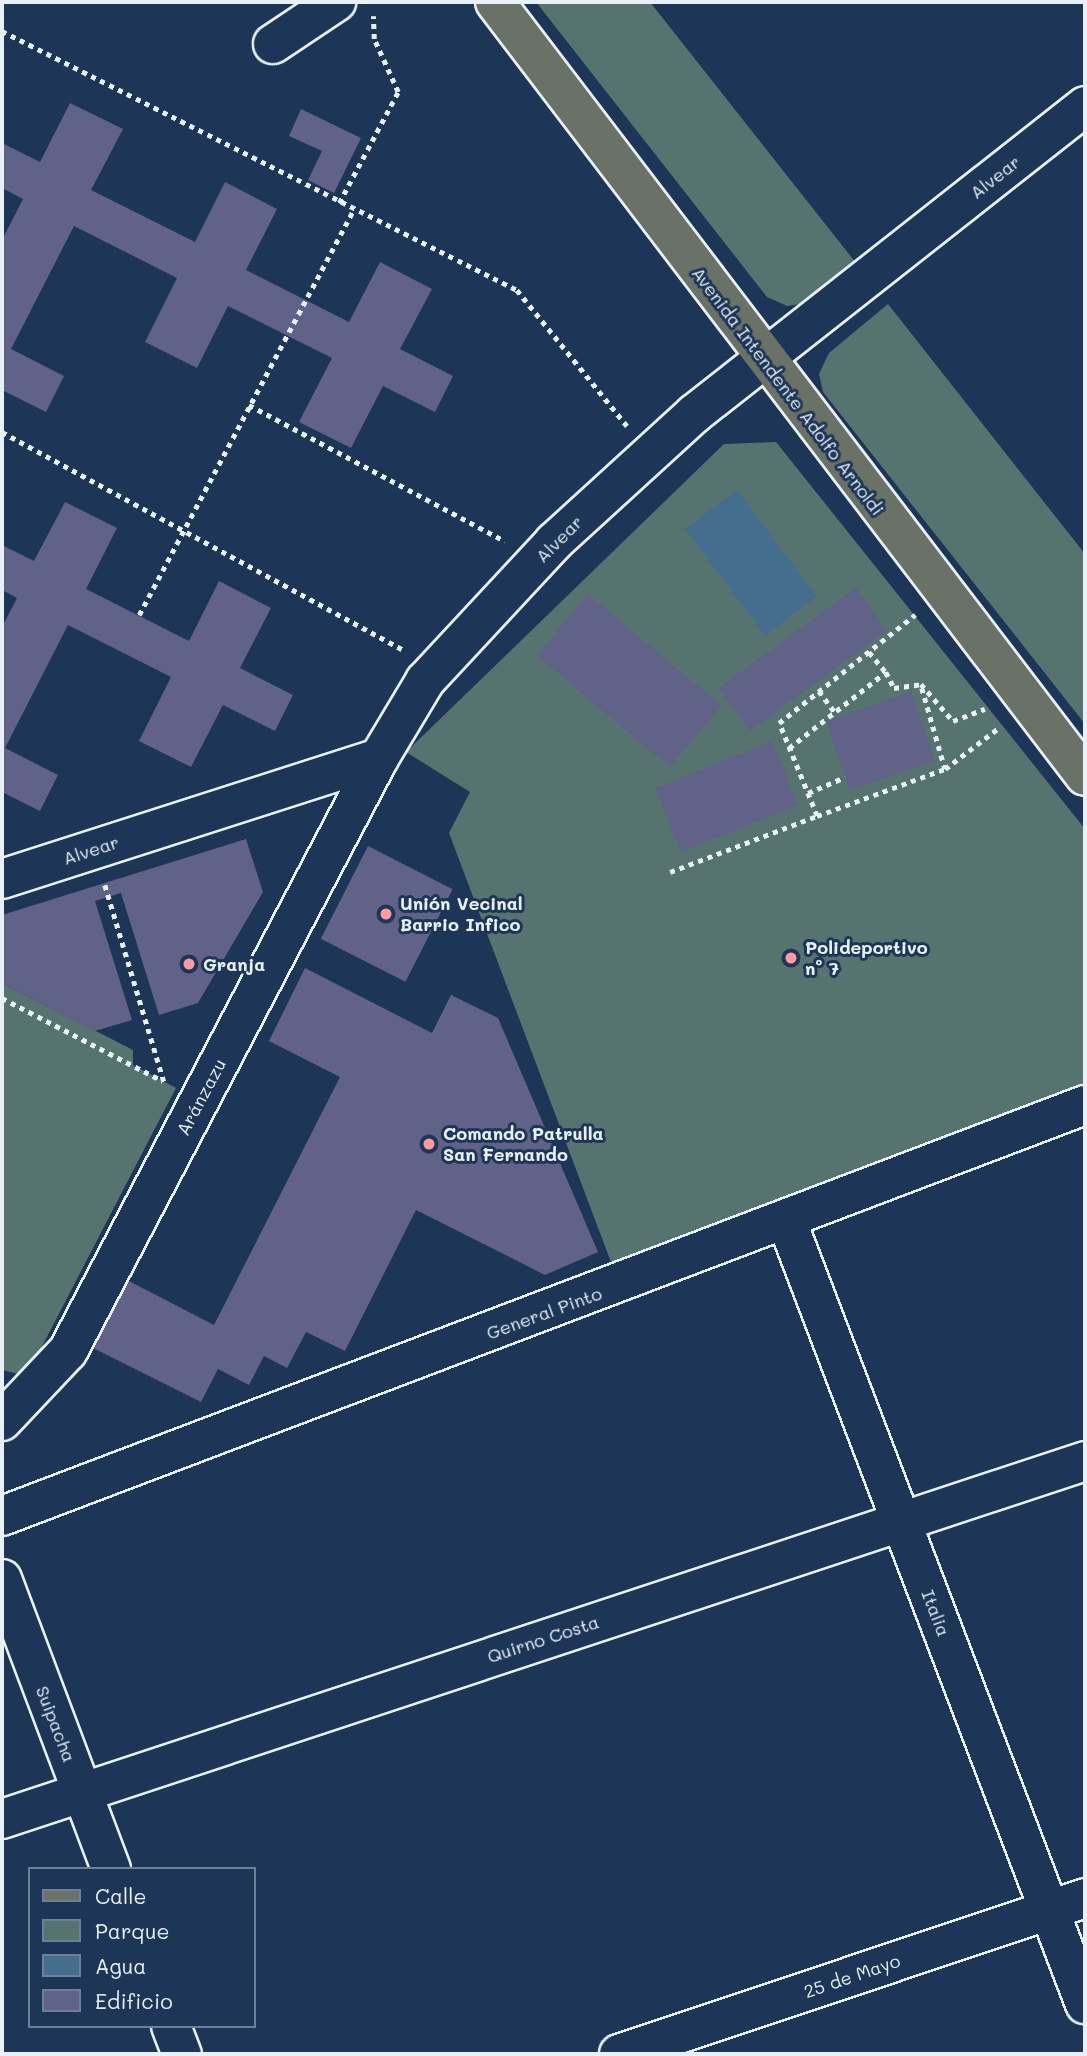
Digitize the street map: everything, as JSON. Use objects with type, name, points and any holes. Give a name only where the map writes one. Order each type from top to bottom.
[{"type":"main road","name":"Avenida Intendente Adolfo Arnoldi","points":[[495,2],[762,360],[1085,776]]},
{"type":"street","points":[[273,44],[336,2]]},
{"type":"street","name":"Alvear","points":[[2,878],[379,758],[437,668],[539,559],[650,454],[762,360],[1085,106]]},
{"type":"street","name":"Aránzazu","points":[[2,1421],[68,1352],[379,758]]},
{"type":"street","name":"General Pinto","points":[[2,1516],[787,1222],[1085,1105]]},
{"type":"street","name":"Italia","points":[[787,1222],[1085,2004]]},
{"type":"street","name":"Quirno Costa","points":[[2,1819],[1085,1461]]},
{"type":"street","name":"Suipacha","points":[[2,1579],[110,1867]]},
{"type":"street","name":"25 de Mayo","points":[[619,2054],[1085,1898]]},
{"type":"street","points":[[172,2028],[182,2054]]},
{"type":"path","points":[[339,203],[398,92],[374,39],[375,5]]},
{"type":"path","points":[[2,31],[339,203],[517,290],[650,454]]},
{"type":"path","points":[[139,615],[353,210]]},
{"type":"path","points":[[249,405],[539,559]]},
{"type":"path","points":[[2,432],[437,668]]},
{"type":"path","points":[[817,816],[779,723],[943,593]]},
{"type":"path","points":[[869,652],[886,672],[894,688],[920,684]]},
{"type":"path","points":[[789,748],[886,672]]},
{"type":"path","points":[[920,684],[953,721],[1026,700]]},
{"type":"path","points":[[920,684],[945,769]]},
{"type":"path","points":[[819,691],[835,712]]},
{"type":"path","points":[[670,872],[945,769],[1026,700]]},
{"type":"path","points":[[808,793],[845,777]]},
{"type":"path","points":[[94,849],[164,1082]]},
{"type":"path","points":[[2,998],[200,1100]]},
{"type":"green space","points":[[536,2],[650,2],[856,263],[807,303],[787,306],[767,297]]},
{"type":"green space","points":[[888,304],[1085,554],[1085,724],[823,392],[819,374],[829,353]]},
{"type":"green space","name":"Polideportivo n° 7","points":[[776,442],[1085,829],[1085,1084],[611,1262],[449,833],[470,792],[406,752],[724,444]]},
{"type":"green space","points":[[2,983],[133,1050],[133,1065],[176,1088],[36,1358],[19,1374],[2,1370]]},
{"type":"water","points":[[737,490],[817,596],[765,635],[685,529]]},
{"type":"building","points":[[70,103],[123,129],[91,190],[195,242],[225,182],[277,209],[246,270],[349,322],[380,262],[432,289],[400,349],[453,376],[435,412],[383,386],[351,448],[299,422],[332,358],[228,306],[197,368],[145,342],[177,278],[74,226],[11,349],[64,376],[46,412],[2,390],[2,240],[23,199],[2,188],[2,143],[40,162]]},
{"type":"building","points":[[301,109],[361,138],[334,193],[308,180],[322,151],[289,136]]},
{"type":"building","points":[[65,502],[117,528],[86,589],[189,641],[219,581],[271,608],[240,668],[293,695],[275,731],[223,705],[191,767],[139,741],[171,677],[68,625],[5,748],[58,775],[40,811],[2,792],[2,627],[17,598],[2,590],[2,545],[34,561]]},
{"type":"building","points":[[856,588],[887,631],[750,731],[718,688]]},
{"type":"building","points":[[588,594],[721,706],[670,767],[537,655]]},
{"type":"building","points":[[911,692],[935,761],[850,790],[826,721]]},
{"type":"building","points":[[772,741],[798,805],[681,852],[655,788]]},
{"type":"building","points":[[246,839],[263,892],[198,1003],[159,1015],[121,893],[95,901],[132,1020],[95,1031],[2,983],[2,915]]},
{"type":"building","name":"Unión Vecinal Barrio Infico","points":[[368,846],[453,889],[405,982],[321,939]]},
{"type":"building","name":"Comando Patrulla San Fernando","points":[[305,968],[432,1033],[451,995],[498,1018],[598,1252],[545,1275],[416,1210],[345,1351],[306,1332],[287,1368],[264,1356],[249,1385],[218,1369],[201,1402],[89,1346],[123,1278],[214,1325],[340,1077],[269,1041]]},
{"type":"place","name":"Unión Vecinal Barrio Infico","points":[[386,914]]},
{"type":"place","name":"Polideportivo n° 7","points":[[791,958]]},
{"type":"place","name":"Granja","points":[[189,964]]},
{"type":"place","name":"Comando Patrulla San Fernando","points":[[429,1144]]}]
